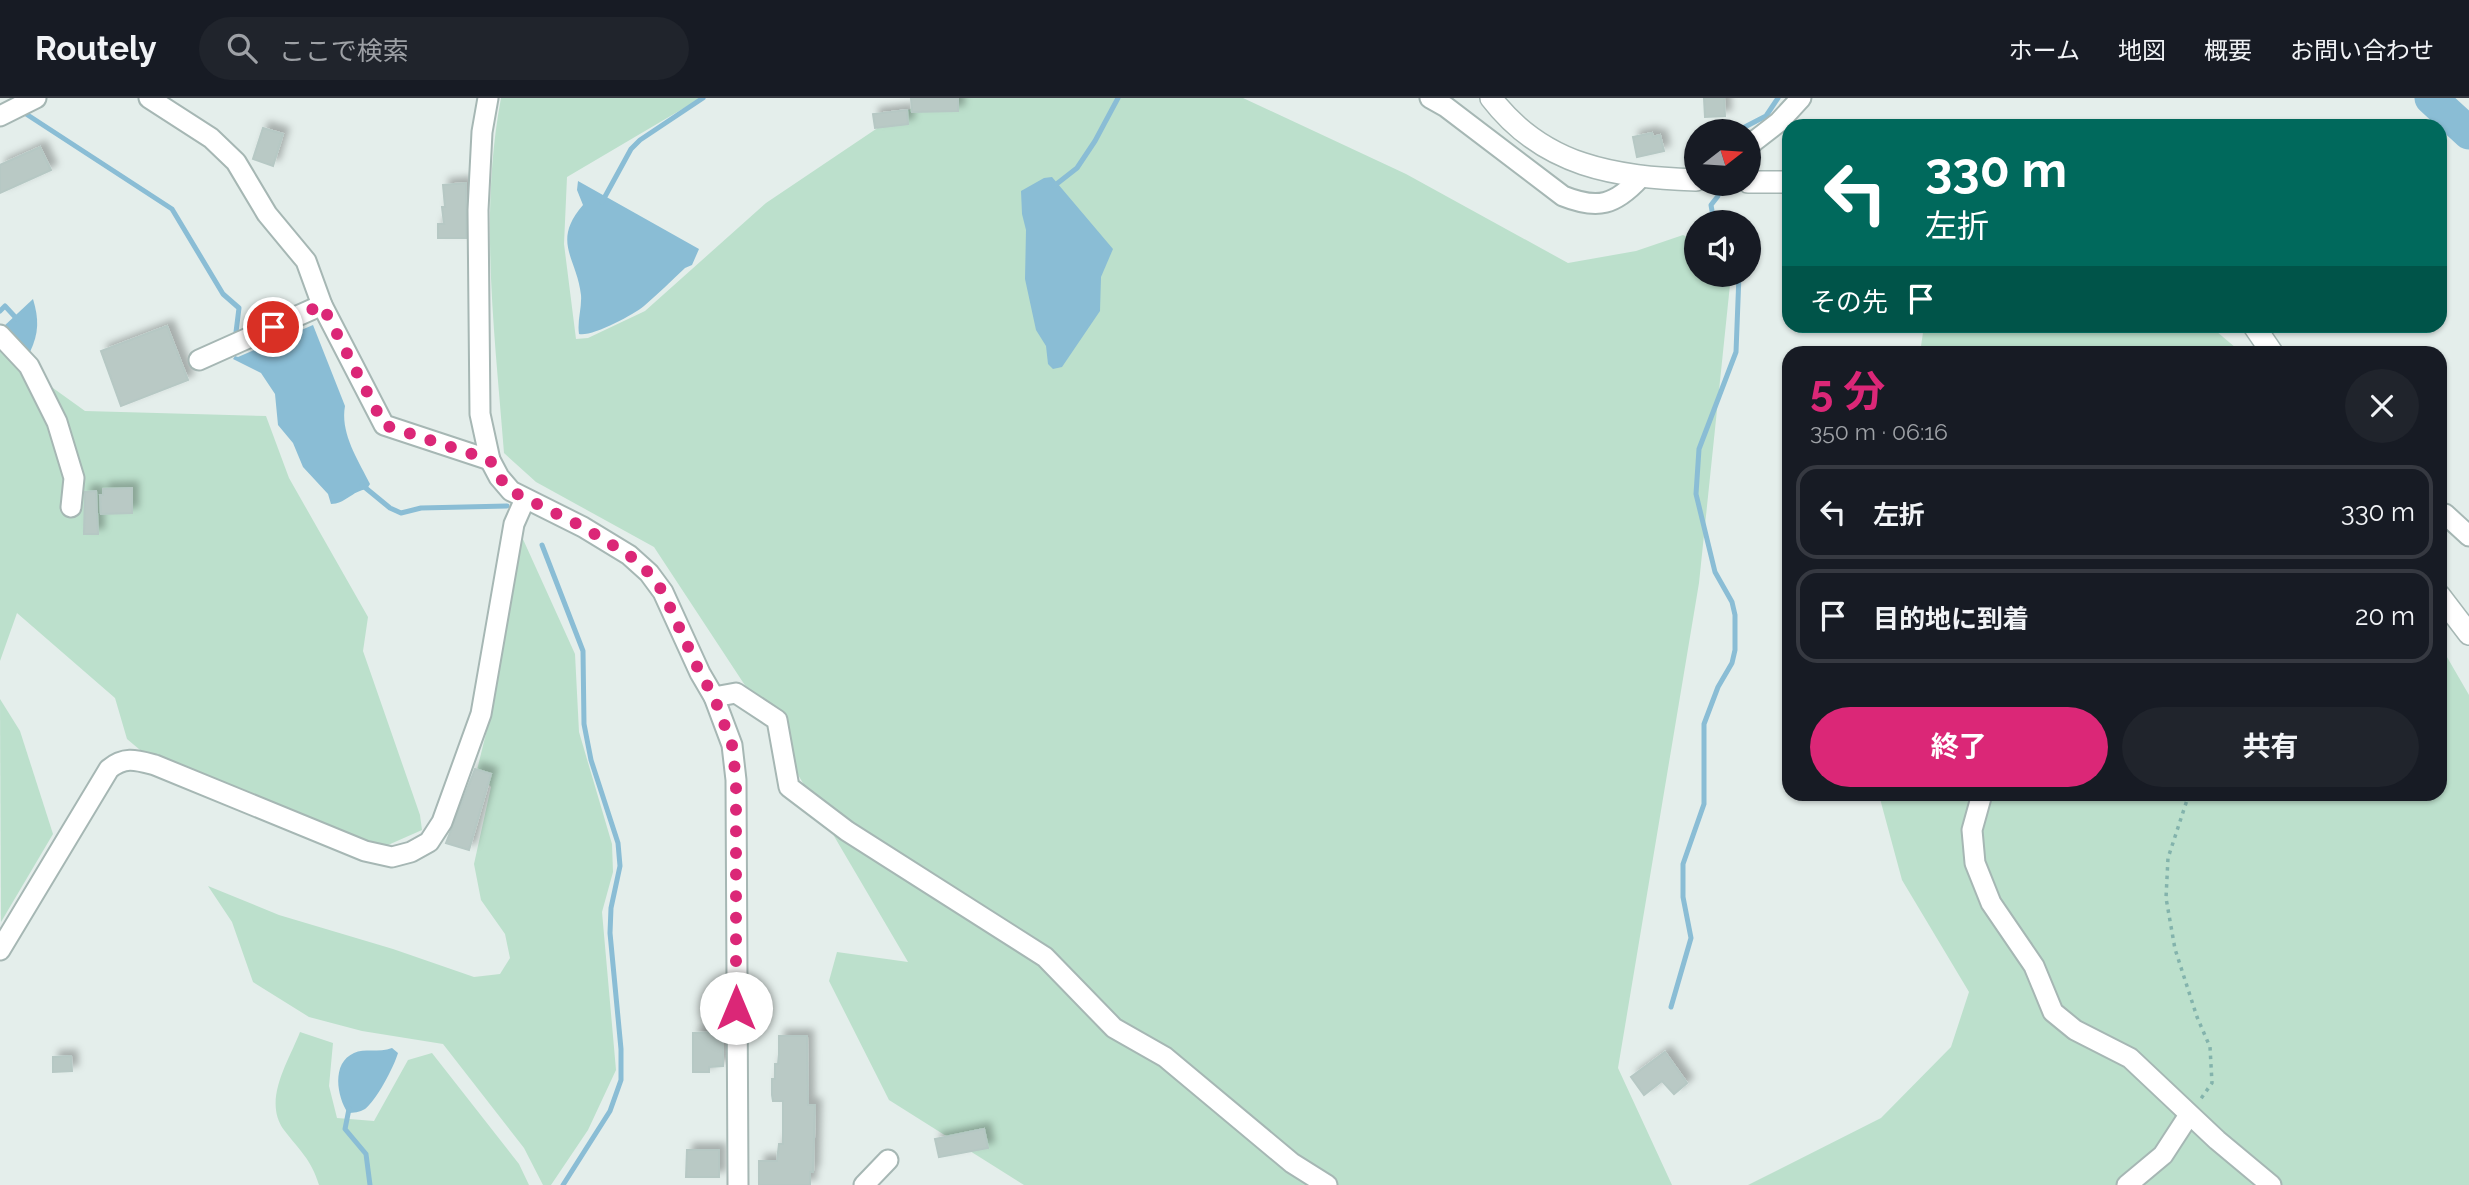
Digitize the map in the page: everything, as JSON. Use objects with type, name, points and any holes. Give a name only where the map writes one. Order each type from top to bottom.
[{"type":"street","points":[[149,98],[211,138],[236,162],[267,214],[306,261],[322,305],[384,425],[490,460]]},
{"type":"street","points":[[488,98],[482,132],[478,210],[480,414],[490,460],[511,491],[583,527],[629,555],[649,573],[663,592],[700,673],[714,697],[732,745],[736,780],[738,1185]]},
{"type":"street","points":[[1430,98],[1446,107],[1563,196],[1579,202],[1601,205],[1625,194],[1640,178]]},
{"type":"street","points":[[1491,98],[1503,113],[1530,137],[1553,152],[1587,166],[1640,178],[1684,180]]},
{"type":"street","points":[[1761,136],[1779,122],[1801,98]]},
{"type":"street","points":[[1761,182],[1782,182]]},
{"type":"street","points":[[200,360],[322,305]]},
{"type":"street","points":[[0,335],[29,366],[57,422],[75,478],[71,507]]},
{"type":"street","points":[[0,950],[109,769],[117,762],[129,758],[156,765],[365,851],[392,857],[411,852],[429,842],[453,797],[481,714],[514,524],[525,499]]},
{"type":"street","points":[[2447,516],[2469,536]]},
{"type":"street","points":[[2447,605],[2469,635]]},
{"type":"street","points":[[714,697],[736,693],[777,720],[789,787],[847,831],[1045,957],[1114,1028],[1165,1057],[1293,1163],[1327,1185]]},
{"type":"street","points":[[1979,801],[1972,830],[1975,863],[1991,903],[2034,966],[2053,1012],[2075,1030],[2130,1058],[2189,1115],[2271,1185]]},
{"type":"street","points":[[2127,1185],[2163,1155],[2189,1115]]},
{"type":"street","points":[[864,1185],[888,1160]]},
{"type":"path","points":[[2187,801],[2168,858],[2166,898],[2175,949],[2197,1017],[2210,1047],[2212,1083],[2189,1115]]},
{"type":"green space","points":[[501,98],[701,98],[567,177],[564,244],[576,339],[588,338],[645,311],[766,203],[879,127],[929,98],[1243,98],[1406,174],[1568,263],[1636,251],[1684,235],[1684,287],[1730,287],[1699,583],[1618,1068],[1672,1185],[1024,1185],[889,1100],[829,981],[837,952],[908,962],[750,693],[654,547],[536,482],[504,453],[491,275],[494,142]]},
{"type":"green space","points":[[1923,333],[2218,333],[2234,346],[1921,346]]},
{"type":"green space","points":[[0,350],[85,411],[266,416],[289,478],[368,617],[363,651],[420,815],[422,830],[388,845],[361,842],[146,755],[127,739],[115,698],[17,613],[0,661]]},
{"type":"green space","points":[[522,537],[575,654],[579,732],[612,844],[613,872],[602,912],[616,1070],[588,1130],[551,1185],[543,1185],[524,1148],[443,1044],[362,1031],[309,1017],[253,982],[232,922],[208,886],[279,915],[393,949],[474,977],[500,974],[510,958],[505,934],[481,900],[474,864],[491,787],[477,770],[495,697]]},
{"type":"green space","points":[[2447,657],[2469,695],[2469,1185],[1748,1185],[1881,1118],[1951,1047],[1969,992],[1902,880],[1881,801],[2447,801]]},
{"type":"green space","points":[[0,699],[20,731],[53,834],[1,922]]},
{"type":"green space","points":[[300,1032],[333,1043],[329,1086],[337,1118],[374,1121],[408,1060],[432,1053],[519,1164],[529,1185],[319,1185],[309,1162],[284,1130],[276,1106],[276,1093],[284,1068]]},
{"type":"water","points":[[1052,177],[1113,249],[1101,277],[1100,311],[1062,367],[1053,369],[1048,364],[1046,346],[1036,330],[1025,279],[1026,230],[1021,191],[1044,178]]},
{"type":"water","points":[[578,181],[699,249],[692,265],[685,268],[644,306],[612,325],[585,334],[579,334],[581,295],[567,240],[574,218],[583,205],[577,190]]},
{"type":"water","points":[[33,299],[37,326],[30,352],[3,327]]},
{"type":"water","points":[[313,325],[345,406],[345,426],[355,456],[370,484],[367,489],[331,504],[328,494],[303,467],[293,443],[278,425],[275,394],[261,373],[233,359]]},
{"type":"water","points":[[392,1048],[398,1053],[396,1059],[374,1099],[365,1109],[348,1113],[339,1090],[342,1064],[354,1053]]},
{"type":"building","points":[[911,98],[958,98],[958,111],[912,112]]},
{"type":"building","points":[[1704,98],[1724,98],[1725,116],[1705,117]]},
{"type":"building","points":[[907,110],[908,124],[875,128],[873,114]]},
{"type":"building","points":[[263,128],[283,134],[273,166],[253,159]]},
{"type":"building","points":[[1652,133],[1653,137],[1660,135],[1664,151],[1637,157],[1633,137]]},
{"type":"building","points":[[40,147],[51,170],[0,193],[0,165]]},
{"type":"building","points":[[466,183],[466,238],[438,238],[438,224],[444,224],[443,185]]},
{"type":"building","points":[[167,326],[188,380],[121,406],[101,351]]},
{"type":"building","points":[[132,488],[132,513],[101,514],[100,495],[103,495],[103,489]]},
{"type":"building","points":[[96,491],[98,534],[84,534],[85,492]]},
{"type":"building","points":[[475,769],[491,774],[469,850],[446,843]]},
{"type":"building","points":[[723,1032],[723,1066],[709,1067],[709,1072],[693,1072],[693,1033]]},
{"type":"building","points":[[779,1036],[807,1036],[808,1105],[815,1105],[813,1172],[810,1172],[810,1185],[759,1185],[759,1161],[777,1161],[779,1144],[783,1144],[783,1101],[773,1101],[772,1095],[772,1079],[775,1079],[775,1064],[778,1064]]},
{"type":"building","points":[[1665,1052],[1687,1083],[1674,1094],[1662,1081],[1644,1095],[1631,1077]]},
{"type":"building","points":[[71,1056],[72,1071],[53,1072],[53,1057]]},
{"type":"building","points":[[984,1129],[988,1148],[939,1157],[935,1139]]},
{"type":"building","points":[[687,1150],[719,1150],[719,1177],[686,1177]]},
{"type":"waterway","points":[[602,202],[631,149],[640,140],[703,98]]},
{"type":"waterway","points":[[1054,186],[1077,168],[1118,98]]},
{"type":"waterway","points":[[1760,119],[1766,116],[1778,98]]},
{"type":"waterway","points":[[2431,98],[2469,133]]},
{"type":"waterway","points":[[20,110],[172,209],[223,294],[239,308],[236,332]]},
{"type":"waterway","points":[[1712,210],[1711,205],[1718,196]]},
{"type":"waterway","points":[[1671,1007],[1691,938],[1683,897],[1683,864],[1704,804],[1704,724],[1718,687],[1732,663],[1735,650],[1735,615],[1732,602],[1715,572],[1696,494],[1699,449],[1736,352],[1739,287]]},
{"type":"waterway","points":[[0,311],[5,306],[17,319]]},
{"type":"waterway","points":[[362,485],[390,508],[401,513],[421,508],[507,506]]},
{"type":"waterway","points":[[542,545],[583,651],[584,724],[591,760],[618,843],[620,866],[611,908],[610,933],[621,1049],[621,1080],[610,1111],[563,1185]]},
{"type":"waterway","points":[[349,1109],[345,1129],[366,1154],[370,1185]]},
{"type":"route","points":[[273,327],[322,305],[384,425],[490,460],[511,491],[583,527],[629,555],[649,573],[663,592],[700,673],[714,697],[732,745],[736,780],[736,1008]]}]
